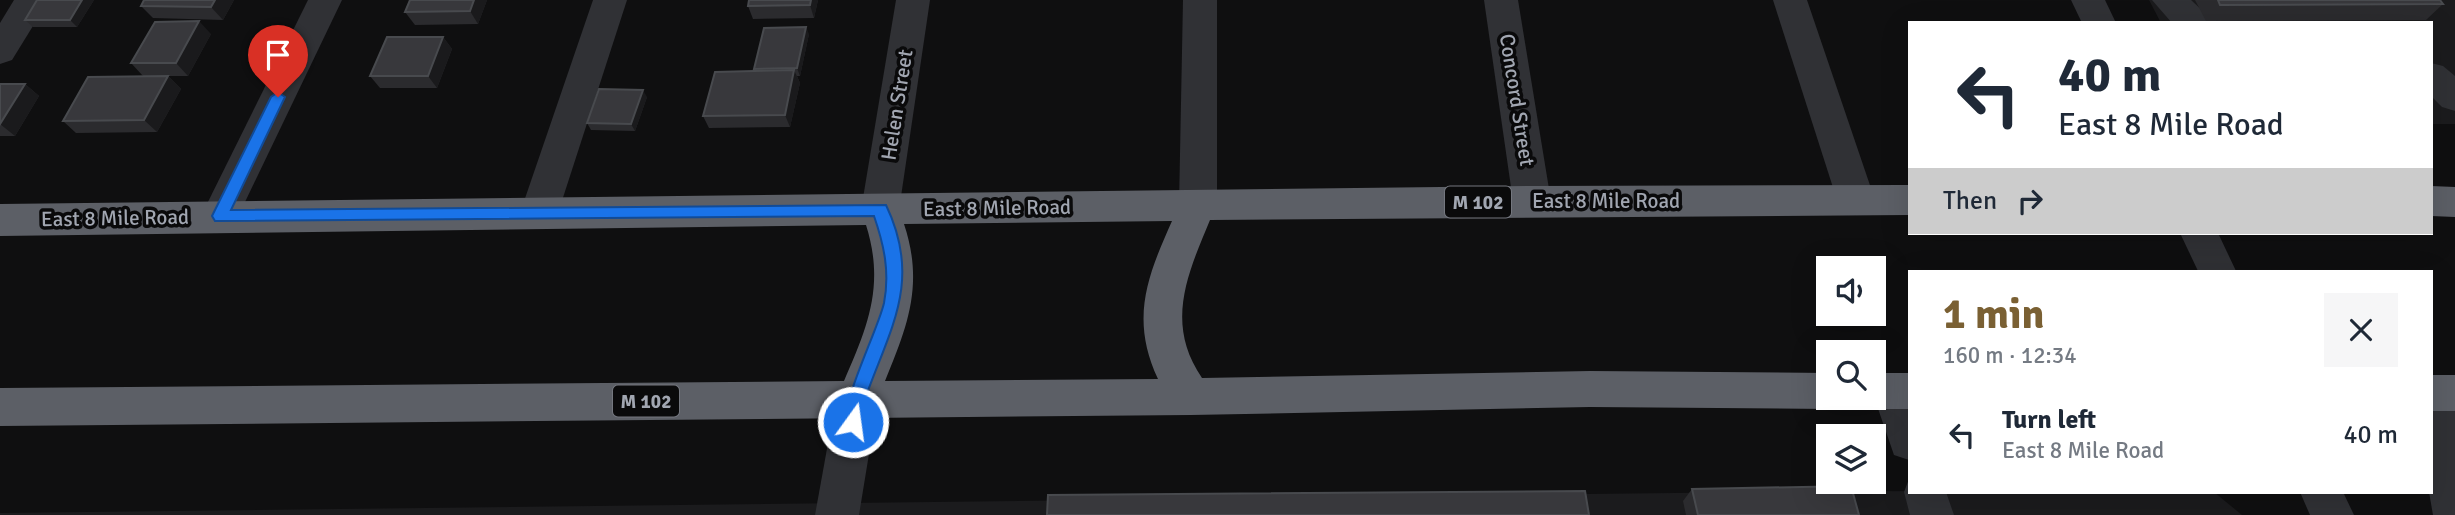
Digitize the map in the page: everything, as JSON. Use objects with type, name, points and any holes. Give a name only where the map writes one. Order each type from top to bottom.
[{"type":"highway","name":"East 8 Mile Road","points":[[0,220],[1532,201],[1908,200]]},
{"type":"highway","points":[[2433,201],[2455,202]]},
{"type":"highway","points":[[1191,397],[1171,363],[1163,335],[1161,308],[1167,276],[1198,206]]},
{"type":"highway","points":[[857,399],[884,333],[892,302],[895,270],[891,243],[880,210]]},
{"type":"highway","name":"M 102","points":[[0,407],[1191,397],[1590,389],[1816,391]]},
{"type":"street","points":[[0,51],[32,0]]},
{"type":"street","points":[[220,216],[325,0]]},
{"type":"street","points":[[539,213],[610,0]]},
{"type":"street","name":"Helen Street","points":[[880,210],[913,0]]},
{"type":"street","points":[[1198,206],[1200,0]]},
{"type":"street","name":"Concord Street","points":[[1501,0],[1532,201]]},
{"type":"street","points":[[1790,0],[1856,200]]},
{"type":"street","points":[[2088,0],[2098,21]]},
{"type":"street","points":[[2169,0],[2192,21]]},
{"type":"street","points":[[2433,78],[2455,97]]},
{"type":"street","points":[[2200,235],[2217,270]]},
{"type":"street","points":[[1892,391],[1908,439]]},
{"type":"street","points":[[2445,393],[2448,478],[2455,515]]},
{"type":"street","points":[[837,515],[857,399]]},
{"type":"street","points":[[1926,494],[1932,515]]},
{"type":"street","points":[[2322,494],[2332,515]]},
{"type":"shaded area","points":[[2149,0],[2455,0],[2455,124],[2433,124],[2433,21],[2160,21]]},
{"type":"shaded area","points":[[1816,491],[1816,494],[1886,494],[1886,491],[1908,491],[1908,494],[2216,494],[2242,515],[0,515]]},
{"type":"building","points":[[37,0],[82,0],[70,20],[25,20]]},
{"type":"building","points":[[144,0],[215,0],[211,7],[141,6]]},
{"type":"building","points":[[410,0],[474,0],[470,11],[405,12]]},
{"type":"building","points":[[749,0],[811,0],[810,5],[748,6]]},
{"type":"building","points":[[2218,0],[2440,0],[2443,4],[2220,5]]},
{"type":"building","points":[[199,21],[176,63],[131,63],[155,22]]},
{"type":"building","points":[[806,27],[797,68],[754,69],[764,28]]},
{"type":"building","points":[[387,37],[443,37],[428,76],[370,76]]},
{"type":"building","points":[[794,70],[785,115],[703,116],[715,72]]},
{"type":"building","points":[[168,76],[144,120],[63,121],[88,77]]},
{"type":"building","points":[[0,84],[25,84],[0,124]]},
{"type":"building","points":[[599,89],[643,90],[631,124],[587,123]]},
{"type":"building","points":[[1816,487],[1816,494],[1853,494],[1859,515],[1698,515],[1692,489]]},
{"type":"building","points":[[1585,491],[1589,515],[1047,515],[1048,495]]},
{"type":"route","points":[[278,97],[220,216],[880,210],[891,243],[895,270],[892,302],[884,333],[857,399],[853,422]]}]
